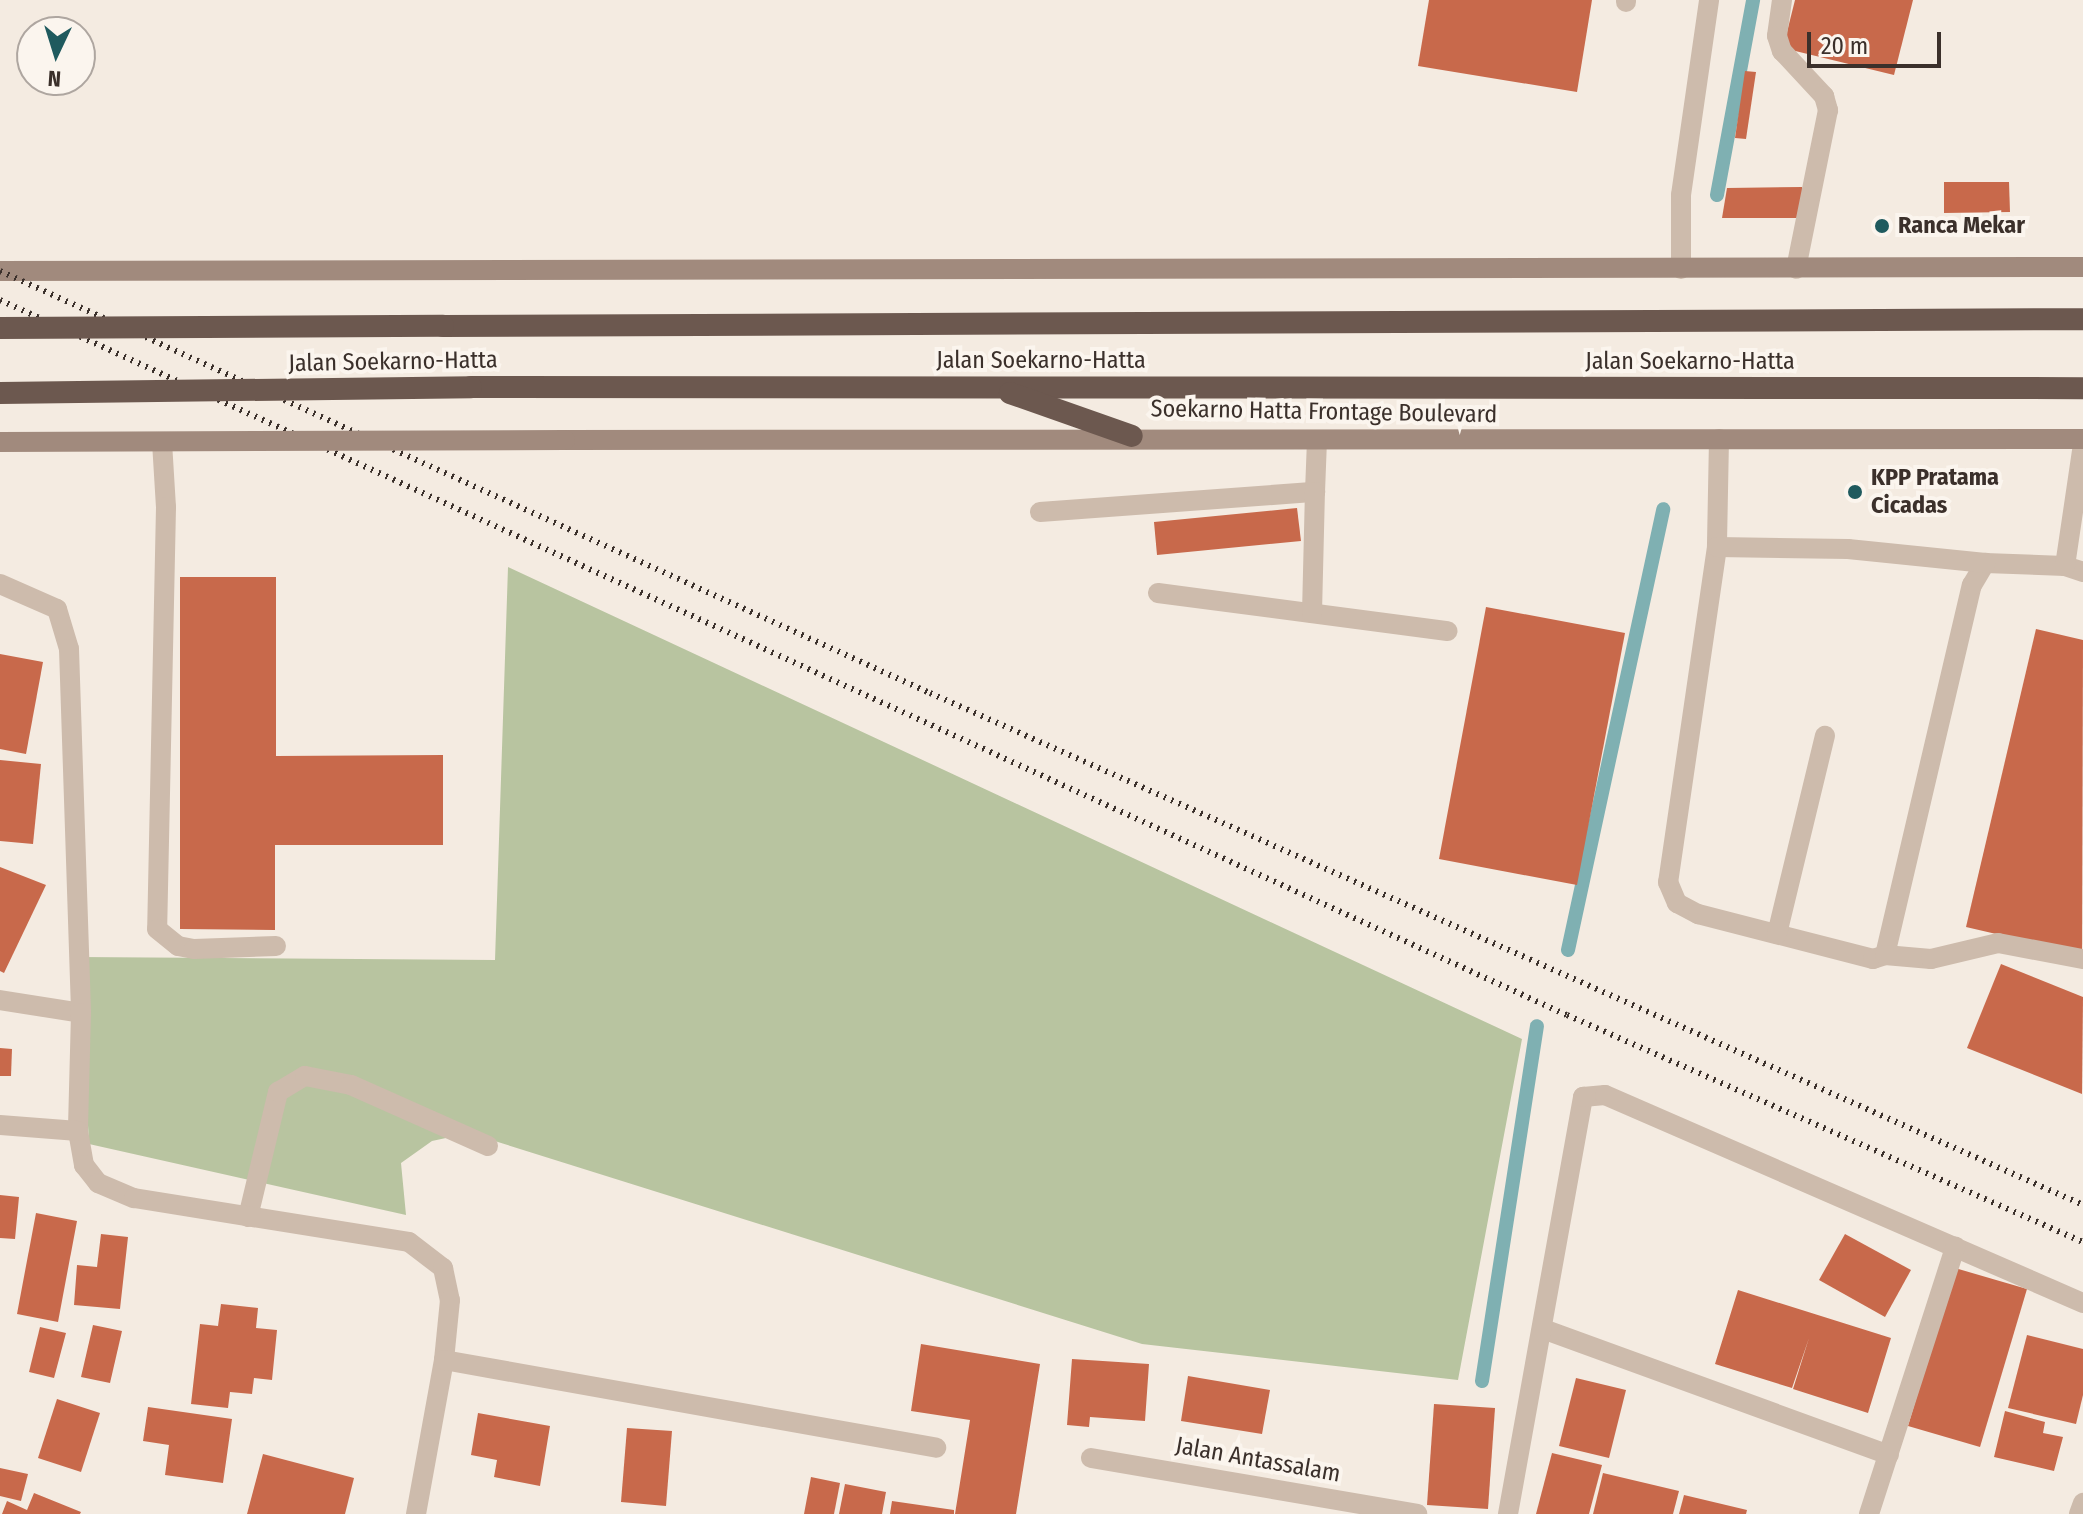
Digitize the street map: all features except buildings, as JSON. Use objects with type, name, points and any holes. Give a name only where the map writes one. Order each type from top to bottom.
[{"type":"highway","name":"Jalan Soekarno-Hatta","points":[[0,328],[2083,319]]},
{"type":"highway","name":"Jalan Soekarno-Hatta","points":[[0,393],[471,387],[2083,388]]},
{"type":"highway","points":[[993,387],[1132,436]]},
{"type":"main road","points":[[0,271],[2083,267]]},
{"type":"main road","name":"Soekarno Hatta Frontage Boulevard","points":[[162,442],[1132,436],[1317,440],[2083,442]]},
{"type":"main road","points":[[0,442],[162,442]]},
{"type":"street","points":[[1681,269],[1681,195],[1709,0]]},
{"type":"street","points":[[1782,0],[1777,36],[1782,51],[1824,96],[1828,110],[1796,269]]},
{"type":"street","points":[[1719,439],[1717,547],[1668,882],[1677,903],[1698,914],[1873,959],[1885,955],[1931,959],[1998,943],[2083,959]]},
{"type":"street","points":[[1312,613],[1317,440]]},
{"type":"street","points":[[162,442],[165,565],[157,929],[178,946],[194,949],[276,946]]},
{"type":"street","points":[[1717,547],[1848,549],[1985,563],[2078,568],[2083,442]]},
{"type":"street","points":[[1040,512],[1315,492]]},
{"type":"street","points":[[1885,955],[1964,610],[1985,563]]},
{"type":"street","points":[[0,584],[57,609],[69,649],[81,1013],[78,1131],[84,1165],[98,1183],[134,1198],[409,1242],[443,1268],[450,1300],[444,1360],[416,1514]]},
{"type":"street","points":[[1158,593],[1448,631]]},
{"type":"street","points":[[1777,934],[1825,736]]},
{"type":"street","points":[[0,1000],[81,1013]]},
{"type":"street","points":[[248,1217],[278,1092],[305,1076],[351,1085],[488,1146]]},
{"type":"street","points":[[1508,1514],[1583,1097],[1605,1095],[2083,1303]]},
{"type":"street","points":[[0,1125],[78,1131]]},
{"type":"street","points":[[1869,1514],[1955,1247]]},
{"type":"street","points":[[1543,1329],[1889,1455]]},
{"type":"street","points":[[444,1360],[936,1448]]},
{"type":"street","name":"Jalan Antassalam","points":[[1091,1458],[1417,1514]]},
{"type":"street","points":[[2079,1514],[2083,1503]]},
{"type":"green space","points":[[508,567],[1522,1039],[1458,1380],[1142,1344],[469,1133],[432,1141],[401,1163],[406,1215],[89,1144],[79,957],[495,960]]},
{"type":"waterway","points":[[1717,195],[1753,0]]},
{"type":"waterway","points":[[1568,950],[1663,509]]},
{"type":"waterway","points":[[1482,1381],[1537,1026]]},
{"type":"railway","points":[[0,271],[930,693],[2083,1205]]},
{"type":"railway","points":[[0,300],[1567,1015],[2083,1242]]},
{"type":"place","name":"Ranca Mekar","points":[[1882,226]]},
{"type":"place","name":"KPP Pratama Cicadas","points":[[1855,492]]}]
